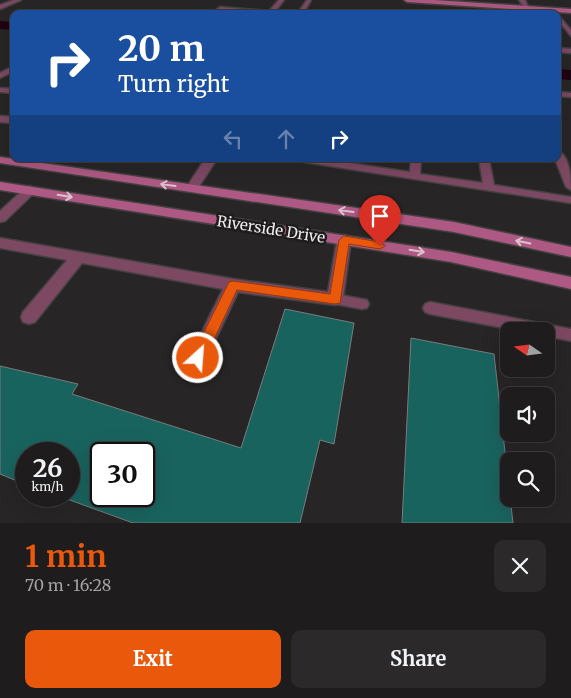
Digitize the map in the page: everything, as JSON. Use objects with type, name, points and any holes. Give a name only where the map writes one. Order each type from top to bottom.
[{"type":"street","points":[[407,0],[571,6]]},
{"type":"street","points":[[483,0],[525,4],[536,10]]},
{"type":"street","name":"Riverside Drive","points":[[14,162],[454,227],[571,252]]},
{"type":"street","points":[[192,188],[209,162]]},
{"type":"street","name":"Riverside Drive","points":[[0,186],[451,257],[571,282]]},
{"type":"street","points":[[0,218],[30,190]]},
{"type":"street","points":[[0,243],[233,285],[335,299],[344,240]]},
{"type":"street","points":[[29,317],[78,257]]},
{"type":"street","points":[[198,358],[233,285]]},
{"type":"lane","points":[[0,7],[19,0]]},
{"type":"lane","points":[[273,10],[282,0]]},
{"type":"lane","points":[[220,9],[232,10]]},
{"type":"lane","points":[[561,21],[571,34]]},
{"type":"lane","points":[[561,161],[571,186]]},
{"type":"lane","points":[[323,162],[571,200]]},
{"type":"lane","points":[[414,176],[416,162]]},
{"type":"lane","points":[[485,162],[489,187]]},
{"type":"lane","points":[[335,299],[362,304]]},
{"type":"lane","points":[[430,308],[571,335]]},
{"type":"building","points":[[285,309],[354,323],[334,444],[320,440],[300,523],[133,523],[80,504],[80,442],[15,442],[15,480],[0,474],[0,366],[78,384],[72,394],[241,448]]},
{"type":"building","points":[[411,338],[494,354],[500,407],[500,442],[504,442],[505,452],[500,452],[500,507],[511,507],[513,523],[402,523]]},
{"type":"waterway","points":[[0,25],[10,26]]},
{"type":"waterway","points":[[561,74],[571,75]]},
{"type":"route","points":[[198,358],[233,285],[335,299],[344,240],[380,246]]}]
